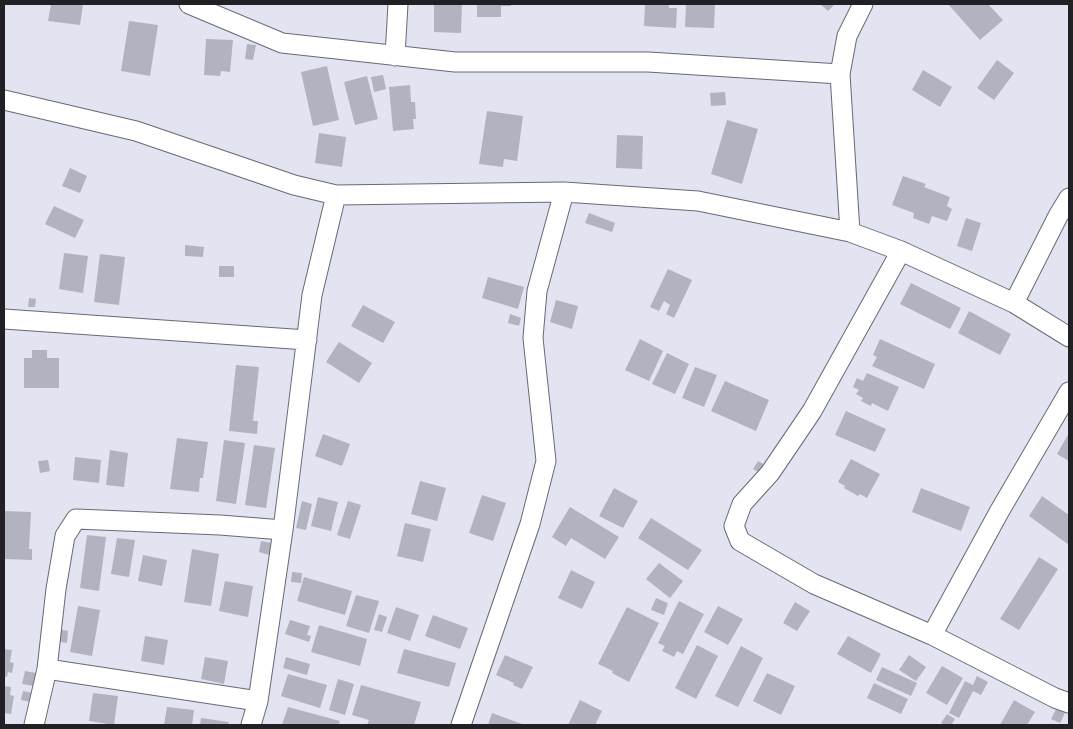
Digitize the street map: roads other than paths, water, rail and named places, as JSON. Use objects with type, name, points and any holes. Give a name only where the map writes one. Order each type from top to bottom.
[{"type":"street","points":[[189,4],[282,42],[395,56],[455,62],[648,62],[840,74]]},
{"type":"street","points":[[395,56],[398,4]]},
{"type":"street","points":[[850,232],[840,74],[847,36],[863,4]]},
{"type":"street","points":[[4,100],[136,131],[294,185],[336,195],[564,192],[698,201],[850,232],[901,251],[1014,303],[1069,337]]},
{"type":"street","points":[[461,725],[530,524],[546,461],[533,338],[537,291],[564,192]]},
{"type":"street","points":[[251,725],[258,701],[283,530],[312,295],[336,195]]},
{"type":"street","points":[[1014,303],[1069,198]]},
{"type":"street","points":[[901,251],[812,411],[770,473],[742,504],[734,526],[740,540],[814,584],[932,635],[1055,698],[1069,703]]},
{"type":"street","points":[[4,319],[307,340]]},
{"type":"street","points":[[932,635],[999,512],[1069,392]]},
{"type":"street","points":[[34,725],[47,669],[56,589],[65,536],[76,519],[220,525],[283,530]]},
{"type":"street","points":[[47,669],[258,701]]}]
